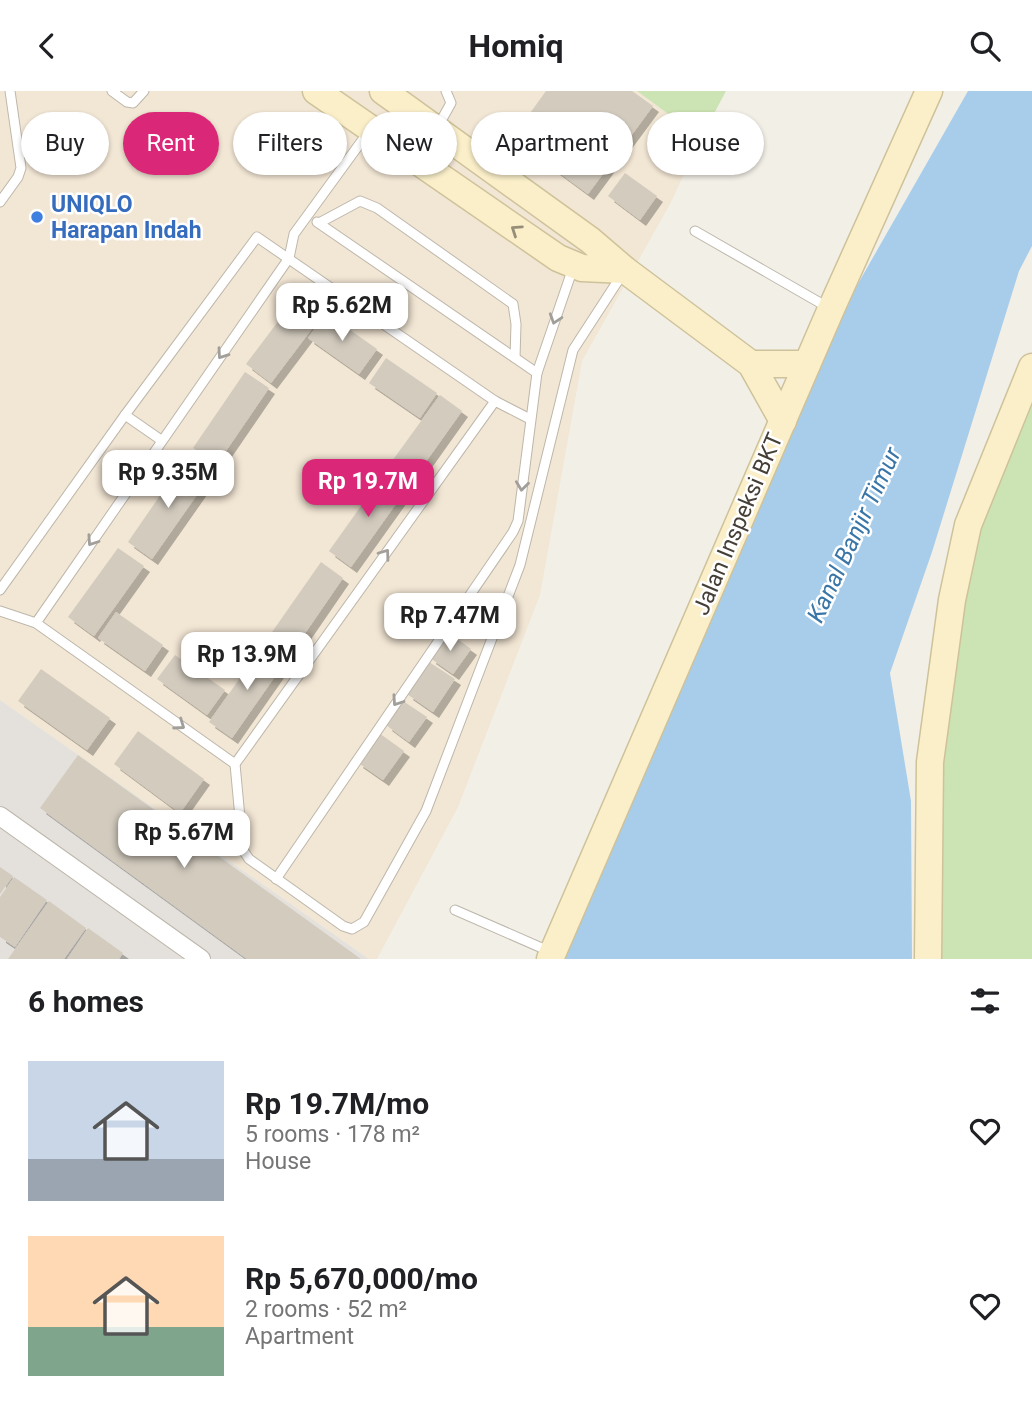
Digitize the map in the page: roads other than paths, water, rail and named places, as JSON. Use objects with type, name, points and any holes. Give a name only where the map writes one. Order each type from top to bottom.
[{"type":"street","points":[[316,91],[361,123]]},
{"type":"street","points":[[383,91],[412,112]]},
{"type":"street","name":"Jalan Inspeksi BKT","points":[[551,956],[831,309],[929,91]]},
{"type":"street","points":[[457,144],[570,226],[751,364],[783,421]]},
{"type":"street","points":[[437,175],[574,266],[625,270]]},
{"type":"street","points":[[547,250],[562,248],[569,239],[570,226]]},
{"type":"street","points":[[570,226],[579,249],[574,266]]},
{"type":"street","points":[[751,364],[807,364]]},
{"type":"street","points":[[928,959],[930,762],[952,600],[968,525],[1032,367]]},
{"type":"street","points":[[0,816],[201,959]]},
{"type":"lane","points":[[0,202],[21,169],[10,91]]},
{"type":"lane","points":[[112,91],[127,102],[133,103],[144,91]]},
{"type":"lane","points":[[446,91],[451,103],[446,112]]},
{"type":"lane","points":[[36,623],[289,258],[294,235],[361,141]]},
{"type":"lane","points":[[319,223],[360,201],[377,208],[513,304],[516,324],[515,358]]},
{"type":"lane","points":[[308,215],[537,373]]},
{"type":"lane","points":[[695,231],[831,309]]},
{"type":"lane","points":[[0,590],[257,237],[495,401],[530,419]]},
{"type":"lane","points":[[276,879],[513,532],[518,521],[537,373],[574,266]]},
{"type":"lane","points":[[495,401],[235,764],[243,851],[249,859],[276,879],[343,926],[352,929],[364,922],[426,811],[520,565],[573,350],[625,270]]},
{"type":"lane","points":[[125,415],[161,440]]},
{"type":"lane","points":[[0,611],[36,623],[235,764]]},
{"type":"lane","points":[[455,910],[551,956]]},
{"type":"water","name":"Kanal Banjir Timur","points":[[968,91],[1032,91],[1032,246],[1019,271],[932,552],[890,673],[911,801],[912,959],[559,959],[807,373]]},
{"type":"place","name":"UNIQLO Harapan Indah","points":[[37,217]]}]
